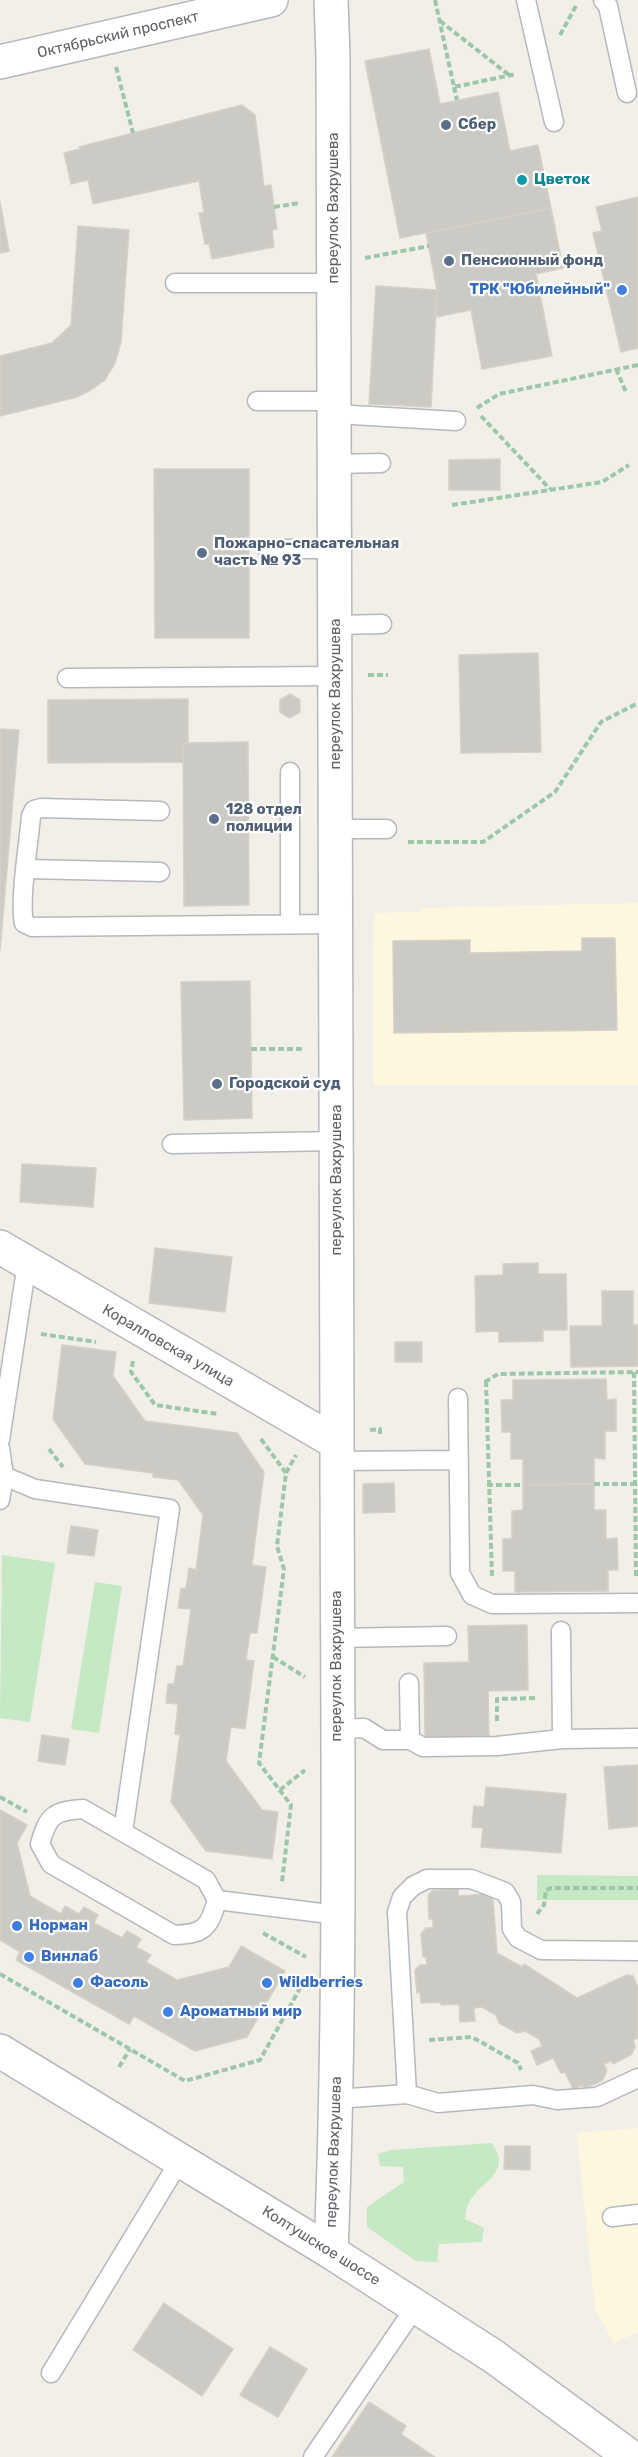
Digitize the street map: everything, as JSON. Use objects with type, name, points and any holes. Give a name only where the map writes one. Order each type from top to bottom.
[{"type":"street","name":"Октябрьский проспект","points":[[0,62],[271,0]]},
{"type":"street","name":"переулок Вахрушева","points":[[331,0],[345,271],[335,408],[337,1915],[336,2099],[331,2252]]},
{"type":"street","name":"Коралловская улица","points":[[13,1255],[337,1452]]},
{"type":"street","name":"Колтушское шоссе","points":[[0,2051],[416,2306],[493,2356],[632,2457]]},
{"type":"lane","points":[[526,0],[554,122]]},
{"type":"lane","points":[[607,2],[627,93]]},
{"type":"lane","points":[[175,283],[345,271]]},
{"type":"lane","points":[[257,401],[456,421]]},
{"type":"lane","points":[[335,464],[381,463]]},
{"type":"lane","points":[[267,549],[335,549]]},
{"type":"lane","points":[[336,624],[382,624]]},
{"type":"lane","points":[[67,678],[336,676]]},
{"type":"lane","points":[[290,772],[290,924]]},
{"type":"lane","points":[[160,811],[40,807],[34,810],[31,816],[26,869],[22,915],[24,923],[32,927],[337,924]]},
{"type":"lane","points":[[336,829],[387,829]]},
{"type":"lane","points":[[26,869],[160,872]]},
{"type":"lane","points":[[172,1144],[337,1141]]},
{"type":"lane","points":[[0,1440],[16,1331],[13,1255]]},
{"type":"lane","points":[[0,1381],[11,1366]]},
{"type":"lane","points":[[458,1398],[460,1573],[472,1595],[492,1604],[637,1603]]},
{"type":"lane","points":[[0,1448],[4,1476],[0,1500]]},
{"type":"lane","points":[[337,1452],[459,1460]]},
{"type":"lane","points":[[4,1476],[34,1489],[170,1509],[123,1832]]},
{"type":"lane","points":[[561,1631],[562,1739]]},
{"type":"lane","points":[[337,1638],[447,1636]]},
{"type":"lane","points":[[410,1683],[410,1740]]},
{"type":"lane","points":[[337,1729],[364,1728],[383,1740],[410,1740],[423,1747],[497,1746],[562,1739],[638,1738]]},
{"type":"lane","points":[[83,1809],[206,1880],[217,1900],[211,1921],[196,1934],[174,1935],[51,1864],[40,1844],[46,1823],[61,1811],[83,1809]]},
{"type":"lane","points":[[407,2094],[397,1912],[402,1897],[412,1886],[427,1879],[471,1879],[505,1892],[511,1902],[512,1929],[518,1938],[541,1950],[638,1951]]},
{"type":"lane","points":[[217,1900],[337,1915]]},
{"type":"lane","points":[[336,2099],[407,2094],[438,2103],[533,2095],[557,2100],[597,2097],[638,2078]]},
{"type":"lane","points":[[51,2373],[180,2160]]},
{"type":"lane","points":[[612,2217],[638,2214]]},
{"type":"lane","points":[[313,2457],[416,2306]]},
{"type":"path","points":[[435,0],[457,100]]},
{"type":"path","points":[[440,20],[509,75]]},
{"type":"path","points":[[115,62],[133,133]]},
{"type":"path","points":[[454,87],[488,80]]},
{"type":"path","points":[[274,207],[303,202]]},
{"type":"path","points":[[345,271],[429,246]]},
{"type":"path","points":[[550,490],[475,410],[499,394],[638,365]]},
{"type":"path","points":[[616,369],[626,392]]},
{"type":"path","points":[[452,506],[602,482],[629,465]]},
{"type":"path","points":[[423,841],[483,842],[555,792],[600,722],[638,703]]},
{"type":"path","points":[[251,1049],[307,1049]]},
{"type":"path","points":[[16,1331],[97,1342]]},
{"type":"path","points":[[134,1355],[132,1372],[155,1405],[221,1414]]},
{"type":"path","points":[[458,1398],[498,1374],[636,1372],[637,1603]]},
{"type":"path","points":[[486,1382],[492,1604]]},
{"type":"path","points":[[260,1438],[286,1473],[277,1545],[284,1569],[259,1763],[291,1805],[275,1940]]},
{"type":"path","points":[[49,1449],[63,1467]]},
{"type":"path","points":[[594,1484],[636,1484]]},
{"type":"path","points":[[459,1486],[523,1485]]},
{"type":"path","points":[[273,1657],[310,1680]]},
{"type":"path","points":[[497,1746],[496,1699],[562,1698]]},
{"type":"path","points":[[280,1790],[312,1764]]},
{"type":"path","points":[[544,1905],[544,1894],[551,1888],[638,1888]]},
{"type":"path","points":[[0,1974],[185,2081],[260,2060],[309,1972]]},
{"type":"path","points":[[405,2042],[472,2037],[518,2063],[533,2095]]},
{"type":"path","points":[[118,2067],[130,2049]]},
{"type":"shaded area","points":[[638,903],[638,1085],[373,1085],[374,913],[420,912],[423,908]]},
{"type":"shaded area","points":[[638,2128],[638,2332],[614,2343],[595,2309],[577,2133]]},
{"type":"green space","points":[[2,1555],[55,1563],[30,1722],[0,1718]]},
{"type":"green space","points":[[95,1582],[122,1586],[99,1733],[71,1729]]},
{"type":"green space","points":[[537,1875],[638,1876],[638,1900],[537,1900]]},
{"type":"green space","points":[[492,2143],[498,2154],[497,2170],[473,2197],[467,2207],[465,2219],[484,2228],[482,2242],[439,2244],[437,2262],[416,2261],[367,2227],[367,2207],[404,2182],[403,2167],[380,2166],[378,2154],[391,2150]]},
{"type":"building","points":[[429,49],[440,104],[498,92],[510,151],[538,145],[551,208],[400,238],[365,61]]},
{"type":"building","points":[[242,105],[255,115],[264,186],[271,185],[277,229],[272,230],[274,247],[212,259],[209,244],[205,244],[199,213],[204,213],[199,181],[93,204],[88,180],[71,184],[64,153],[80,149],[79,147]]},
{"type":"building","name":"ТРК \"Юбилейный\"","points":[[638,197],[638,348],[621,352],[593,233],[602,231],[596,207]]},
{"type":"building","points":[[0,202],[9,251],[0,253]]},
{"type":"building","points":[[551,208],[563,268],[536,274],[552,356],[482,369],[471,310],[436,317],[437,290],[426,233]]},
{"type":"building","points":[[78,226],[129,230],[121,342],[115,363],[105,380],[77,397],[0,416],[0,356],[52,343],[71,325]]},
{"type":"building","points":[[376,286],[437,290],[431,407],[369,404]]},
{"type":"building","points":[[500,459],[500,490],[449,490],[449,460]]},
{"type":"building","name":"Пожарно-спасательная часть № 93","points":[[154,469],[249,469],[249,638],[155,638]]},
{"type":"building","points":[[538,653],[541,752],[461,753],[459,655]]},
{"type":"building","points":[[290,694],[300,700],[300,712],[290,718],[280,712],[280,700]]},
{"type":"building","points":[[188,699],[188,743],[183,743],[183,762],[48,763],[48,700]]},
{"type":"building","points":[[0,729],[19,730],[0,950]]},
{"type":"building","points":[[248,742],[249,905],[184,906],[183,743]]},
{"type":"building","points":[[582,938],[615,938],[617,1030],[394,1033],[393,941],[470,940],[470,953],[582,951]]},
{"type":"building","name":"Городской суд","points":[[250,981],[252,1118],[184,1120],[181,982]]},
{"type":"building","points":[[22,1164],[96,1168],[93,1207],[20,1202]]},
{"type":"building","points":[[155,1248],[232,1257],[225,1312],[149,1303]]},
{"type":"building","points":[[538,1263],[538,1274],[566,1274],[567,1330],[543,1330],[543,1341],[499,1342],[499,1331],[476,1332],[475,1276],[503,1275],[503,1264]]},
{"type":"building","points":[[602,1291],[633,1291],[633,1325],[638,1325],[638,1366],[571,1367],[570,1326],[602,1326]]},
{"type":"building","points":[[395,1342],[422,1342],[422,1362],[395,1362]]},
{"type":"building","points":[[62,1345],[116,1352],[113,1376],[145,1421],[237,1433],[264,1472],[252,1565],[266,1567],[257,1633],[250,1633],[246,1660],[254,1661],[245,1729],[231,1727],[226,1761],[262,1810],[278,1812],[272,1859],[206,1851],[171,1802],[180,1735],[175,1734],[178,1704],[166,1703],[168,1684],[174,1684],[177,1666],[183,1666],[191,1609],[178,1608],[181,1588],[186,1589],[189,1568],[196,1570],[203,1515],[178,1480],[153,1477],[153,1473],[85,1464],[53,1419]]},
{"type":"building","points":[[606,1379],[607,1400],[616,1399],[616,1431],[605,1431],[605,1459],[594,1458],[594,1484],[523,1485],[523,1459],[511,1459],[511,1432],[502,1432],[501,1400],[513,1400],[513,1380]]},
{"type":"building","points":[[394,1483],[395,1512],[363,1513],[363,1484]]},
{"type":"building","points":[[594,1484],[594,1510],[606,1510],[606,1539],[617,1538],[618,1570],[608,1570],[608,1591],[515,1592],[515,1571],[503,1571],[503,1539],[512,1539],[512,1511],[523,1510],[523,1485]]},
{"type":"building","points":[[71,1526],[98,1530],[94,1556],[67,1553]]},
{"type":"building","points":[[527,1625],[528,1690],[488,1691],[489,1736],[425,1737],[424,1663],[469,1662],[468,1626]]},
{"type":"building","points":[[42,1735],[69,1739],[65,1765],[38,1761]]},
{"type":"building","points":[[638,1765],[638,1826],[609,1829],[604,1767]]},
{"type":"building","points":[[486,1787],[566,1794],[561,1853],[481,1847],[483,1828],[472,1827],[474,1806],[484,1807]]},
{"type":"building","points":[[0,1810],[27,1825],[17,1843],[30,1896],[61,1914],[65,1906],[79,1914],[84,1907],[98,1915],[94,1923],[122,1938],[127,1931],[141,1939],[136,1947],[151,1955],[146,1962],[177,1980],[229,1967],[241,1946],[285,1971],[247,2037],[195,2051],[134,2016],[129,2024],[16,1960],[20,1952],[0,1940]]},
{"type":"building","points":[[458,1889],[458,1896],[487,1894],[493,1900],[497,1953],[522,1967],[524,1964],[577,1998],[627,1975],[633,1976],[638,1987],[638,2038],[633,2040],[635,2046],[632,2054],[613,2064],[611,2061],[604,2064],[607,2070],[603,2080],[584,2089],[583,2085],[573,2089],[565,2072],[561,2073],[553,2058],[537,2065],[531,2051],[542,2046],[539,2039],[525,2031],[517,2033],[499,2023],[496,2015],[482,2007],[474,2008],[475,2021],[460,2022],[459,2004],[421,2003],[420,1992],[417,1993],[415,1970],[420,1965],[427,1965],[426,1957],[423,1957],[421,1934],[426,1928],[433,1928],[433,1919],[429,1919],[428,1896],[432,1891]]},
{"type":"building","points":[[505,2146],[530,2146],[530,2170],[504,2169]]},
{"type":"building","points":[[164,2303],[233,2349],[202,2396],[133,2350]]},
{"type":"building","points":[[270,2347],[307,2369],[278,2417],[240,2395]]},
{"type":"building","points":[[369,2402],[406,2426],[401,2434],[435,2457],[332,2457]]},
{"type":"place","name":"Сбер","points":[[446,125]]},
{"type":"place","name":"Цветок","points":[[522,180]]},
{"type":"place","name":"Пенсионный фонд","points":[[449,261]]},
{"type":"place","name":"ТРК \"Юбилейный\"","points":[[622,290]]},
{"type":"place","name":"Пожарно-спасательная часть № 93","points":[[202,553]]},
{"type":"place","name":"128 отдел полиции","points":[[214,819]]},
{"type":"place","name":"Городской суд","points":[[217,1084]]},
{"type":"place","name":"Норман","points":[[17,1926]]},
{"type":"place","name":"Винлаб","points":[[29,1957]]},
{"type":"place","name":"Фасоль","points":[[78,1983]]},
{"type":"place","name":"Wildberries","points":[[267,1983]]},
{"type":"place","name":"Ароматный мир","points":[[168,2012]]}]
